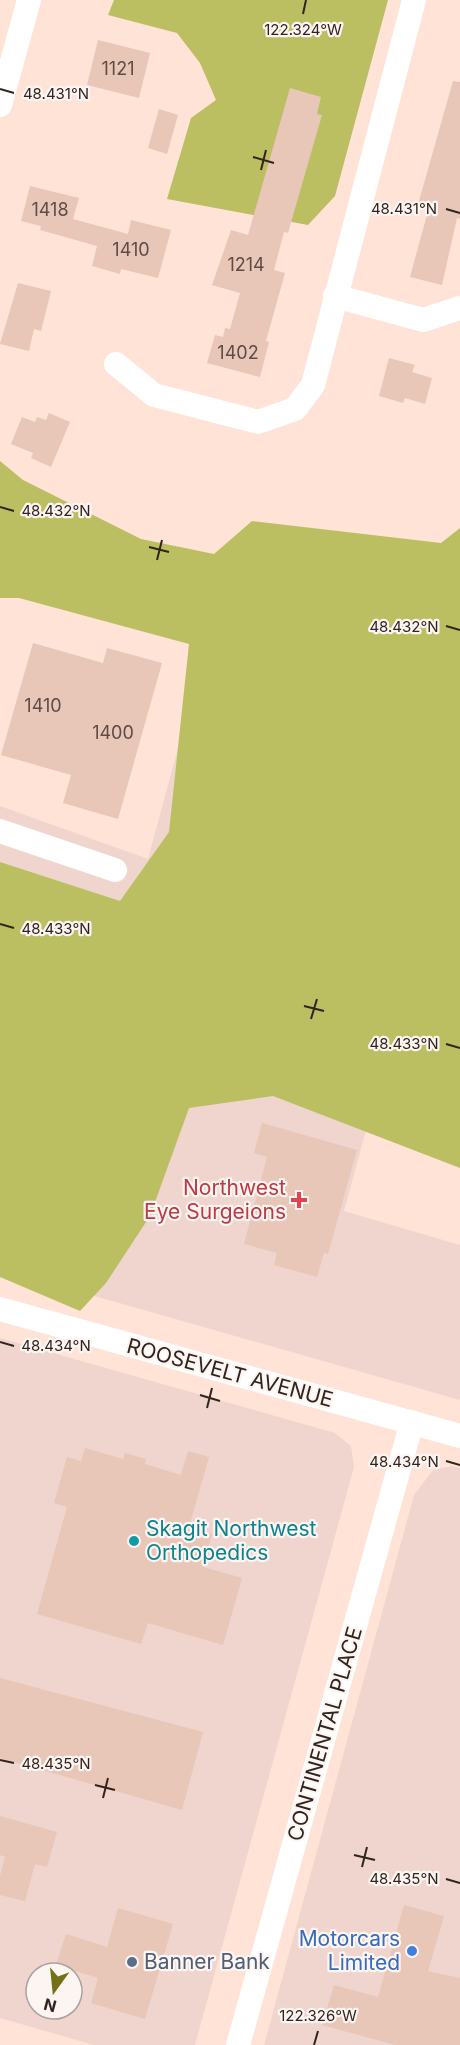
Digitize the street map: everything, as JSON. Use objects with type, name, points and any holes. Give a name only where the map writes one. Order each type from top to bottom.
[{"type":"street","points":[[0,105],[29,0]]},
{"type":"street","points":[[116,364],[154,395],[258,422],[295,410],[313,384],[414,0]]},
{"type":"street","points":[[335,296],[423,320],[460,308]]},
{"type":"street","points":[[0,831],[115,870]]},
{"type":"street","name":"ROOSEVELT AVENUE","points":[[0,1309],[460,1436]]},
{"type":"street","name":"CONTINENTAL PLACE","points":[[238,2045],[412,1422]]},
{"type":"shaded area","points":[[204,652],[460,786],[344,1211],[460,1245],[460,1400],[0,1269],[0,806],[148,859]]},
{"type":"shaded area","points":[[0,1338],[335,1433],[351,1446],[354,1467],[195,2045],[94,2045],[0,2018]]},
{"type":"shaded area","points":[[452,1466],[460,1468],[460,2045],[264,2045],[414,1495],[433,1470]]},
{"type":"green space","points":[[114,0],[388,0],[335,196],[308,225],[167,199],[191,118],[216,100],[200,63],[177,33],[108,15]]},
{"type":"green space","points":[[0,461],[23,480],[141,539],[214,554],[252,521],[441,543],[460,528],[460,1168],[273,1096],[189,1108],[150,1216],[106,1283],[80,1311],[0,1277],[0,862],[120,901],[169,832],[189,644],[19,598],[0,598]]},
{"type":"building","points":[[98,40],[150,53],[139,98],[87,85]]},
{"type":"building","points":[[453,81],[460,82],[460,219],[457,218],[442,285],[410,277],[428,211],[417,208]]},
{"type":"building","points":[[290,88],[321,97],[317,114],[322,115],[288,233],[284,232],[274,270],[285,273],[266,341],[269,342],[260,377],[207,363],[215,335],[223,337],[225,328],[230,329],[240,293],[212,285],[231,230],[248,235]]},
{"type":"building","points":[[159,109],[178,115],[167,154],[148,148]]},
{"type":"building","points":[[30,186],[79,198],[73,219],[128,234],[131,220],[171,230],[158,278],[121,269],[120,274],[92,266],[97,246],[40,230],[41,226],[21,221]]},
{"type":"building","points":[[18,283],[51,291],[41,331],[34,329],[29,351],[0,344]]},
{"type":"building","points":[[389,358],[415,365],[412,372],[432,378],[425,404],[405,398],[403,403],[379,396]]},
{"type":"building","points":[[49,413],[70,422],[51,467],[31,458],[33,453],[11,444],[22,417],[35,422],[37,417],[46,420]]},
{"type":"building","points":[[33,643],[103,663],[107,648],[162,663],[118,819],[63,803],[71,775],[1,755]]},
{"type":"building","name":"Northwest Eye Surgeions","points":[[262,1123],[357,1150],[328,1254],[324,1253],[317,1277],[274,1265],[277,1253],[244,1244],[267,1157],[254,1153]]},
{"type":"building","name":"Skagit Northwest Orthopedics","points":[[85,1448],[123,1459],[125,1453],[146,1459],[145,1464],[181,1475],[188,1451],[209,1457],[189,1527],[212,1534],[203,1567],[242,1578],[223,1645],[148,1623],[141,1644],[37,1614],[67,1507],[54,1503],[67,1457],[81,1461]]},
{"type":"building","points":[[0,1678],[203,1732],[182,1810],[0,1758]]},
{"type":"building","points":[[0,1816],[57,1832],[47,1867],[35,1864],[25,1901],[0,1895],[0,1876],[5,1857],[0,1855]]},
{"type":"building","name":"Motorcars Limited","points":[[404,1905],[444,1916],[428,1971],[460,1978],[460,2045],[395,2045],[322,2025],[334,1985],[378,1997]]},
{"type":"building","name":"Banner Bank","points":[[118,1908],[173,1924],[145,2019],[91,2003],[98,1978],[84,1974],[84,1961],[57,1961],[66,1934],[107,1947]]},
{"type":"place","name":"Northwest Eye Surgeions","points":[[299,1200]]},
{"type":"place","name":"Skagit Northwest Orthopedics","points":[[134,1541]]},
{"type":"place","name":"Motorcars Limited","points":[[412,1951]]},
{"type":"place","name":"Banner Bank","points":[[132,1962]]}]
